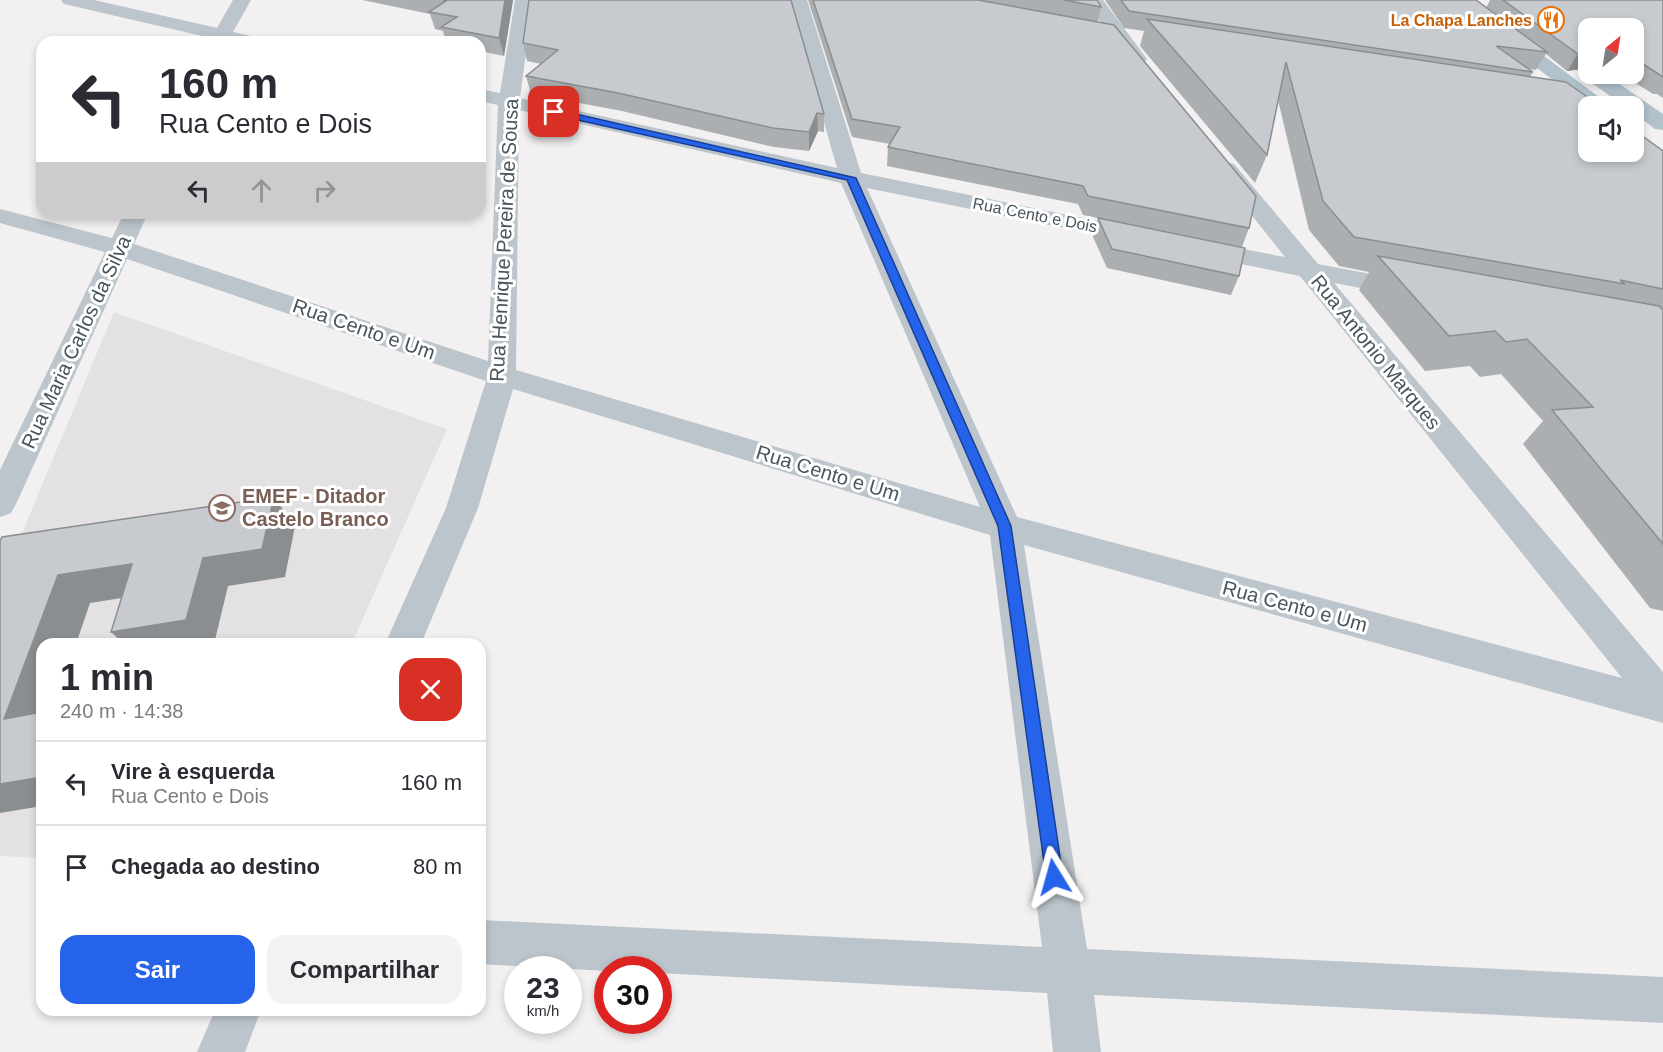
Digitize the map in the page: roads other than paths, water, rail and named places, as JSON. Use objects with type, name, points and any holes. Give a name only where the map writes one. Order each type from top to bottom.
[{"type":"main road","points":[[1456,0],[1586,96]]},
{"type":"main road","points":[[1606,84],[1622,96]]},
{"type":"main road","points":[[1644,112],[1663,124]]},
{"type":"street","points":[[70,0],[212,36]]},
{"type":"street","points":[[221,36],[242,0]]},
{"type":"street","name":"Rua Henrique Pereira de Sousa","points":[[406,638],[462,508],[502,376],[509,102],[525,0]]},
{"type":"street","points":[[798,0],[851,178],[1005,526],[1068,970],[1077,1052]]},
{"type":"street","points":[[1094,0],[1117,34],[1154,80]]},
{"type":"street","name":"Rua Cento e Dois","points":[[486,96],[851,178],[1309,271],[1426,292]]},
{"type":"street","points":[[1565,104],[1578,106]]},
{"type":"street","name":"Rua Antonio Marques","points":[[1213,153],[1663,700]]},
{"type":"street","name":"Rua Cento e Um","points":[[0,216],[120,248],[502,376],[1005,526],[1663,706]]},
{"type":"street","name":"Rua Maria Carlos da Silva","points":[[0,504],[133,219]]},
{"type":"street","points":[[486,942],[1663,1000]]},
{"type":"street","points":[[220,1052],[235,1016]]},
{"type":"place","name":"La Chapa Lanches","points":[[1551,20]]},
{"type":"place","name":"EMEF - Ditador Castelo Branco","points":[[222,508]]}]
